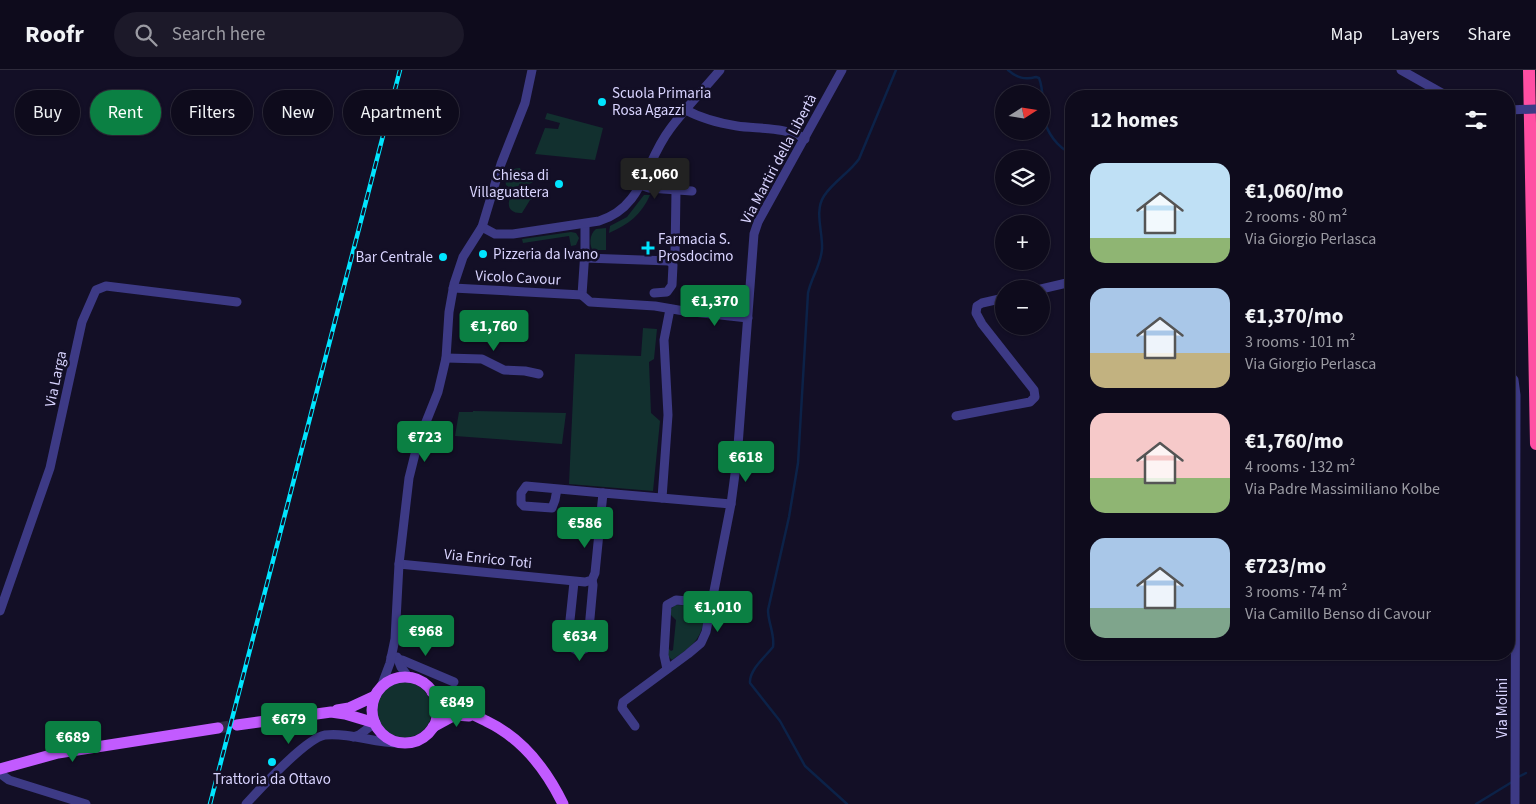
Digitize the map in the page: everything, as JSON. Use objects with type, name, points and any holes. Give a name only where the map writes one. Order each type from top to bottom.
[{"type":"highway","points":[[1529,70],[1536,444]]},
{"type":"main road","points":[[238,725],[349,708],[378,691],[389,681],[399,678],[418,680],[447,703],[498,727],[515,739],[530,753],[551,780],[563,804]]},
{"type":"main road","points":[[378,691],[372,714],[375,723],[386,737],[402,743],[419,739],[433,727],[455,715],[479,717]]},
{"type":"main road","points":[[432,692],[437,709],[433,727]]},
{"type":"main road","points":[[331,712],[375,723]]},
{"type":"main road","points":[[0,769],[58,753],[218,728]]},
{"type":"street","points":[[378,691],[394,658],[399,564],[409,478],[418,442],[438,392],[446,358],[449,312],[453,288],[462,257],[482,226],[501,164],[525,103],[532,79],[532,70]]},
{"type":"street","points":[[482,226],[495,234],[514,234],[585,224],[611,217],[621,211],[633,200],[669,130],[720,70]]},
{"type":"street","name":"Via Martiri della Libertà","points":[[635,726],[622,708],[623,702],[688,654],[701,643],[706,632],[731,504],[737,459],[754,234],[758,222],[842,70]]},
{"type":"street","points":[[1401,70],[1436,90]]},
{"type":"street","points":[[686,110],[703,120],[737,126],[794,132],[805,139]]},
{"type":"street","points":[[1515,110],[1536,110]]},
{"type":"street","points":[[640,185],[650,188],[692,191]]},
{"type":"street","points":[[584,258],[670,261],[674,257],[676,190]]},
{"type":"street","points":[[582,295],[585,224]]},
{"type":"street","points":[[654,293],[667,292],[672,284],[673,264],[670,261]]},
{"type":"street","points":[[1050,287],[1065,283]]},
{"type":"street","name":"Via Larga","points":[[0,611],[50,468],[82,322],[96,290],[106,286],[237,302]]},
{"type":"street","name":"Vicolo Cavour","points":[[453,288],[582,295],[590,302],[650,306],[748,318]]},
{"type":"street","points":[[956,416],[1030,402],[1035,397],[1034,390],[982,324],[976,313],[977,306],[995,300]]},
{"type":"street","points":[[662,498],[668,415],[664,340],[670,309]]},
{"type":"street","points":[[446,358],[482,359],[504,370],[539,374]]},
{"type":"street","name":"Via Molini","points":[[1515,388],[1515,804]]},
{"type":"street","points":[[556,489],[731,504]]},
{"type":"street","points":[[574,582],[568,640],[571,647],[578,651],[585,649],[588,640],[592,580],[595,573],[603,493]]},
{"type":"street","name":"Via Enrico Toti","points":[[399,564],[574,582],[592,580]]},
{"type":"street","points":[[667,669],[664,655],[667,605],[671,601],[676,600],[712,603]]},
{"type":"street","points":[[394,658],[409,678]]},
{"type":"street","points":[[394,658],[454,682]]},
{"type":"street","points":[[353,737],[360,729],[360,722],[356,717]]},
{"type":"street","points":[[353,737],[359,735],[375,723]]},
{"type":"street","points":[[246,804],[311,741],[323,735],[402,743]]},
{"type":"street","points":[[0,769],[2,774],[9,780],[86,804]]},
{"type":"green space","points":[[547,113],[603,128],[595,160],[535,154],[545,128],[558,129],[560,123],[545,119]]},
{"type":"green space","points":[[520,168],[523,175],[534,180],[532,183],[510,188],[506,185],[508,172]]},
{"type":"green space","points":[[531,194],[537,197],[530,200],[522,213],[511,210],[509,207],[510,198]]},
{"type":"green space","points":[[644,195],[650,195],[639,213],[609,233],[610,226],[627,217]]},
{"type":"green space","points":[[606,228],[606,250],[597,250],[597,254],[594,253],[591,244],[592,234],[596,229]]},
{"type":"green space","points":[[571,232],[576,233],[579,238],[576,245],[571,246],[569,236],[523,243],[522,239]]},
{"type":"green space","points":[[643,328],[657,329],[654,359],[649,362],[651,413],[660,421],[653,491],[569,484],[575,354],[641,356]]},
{"type":"green space","points":[[459,412],[566,413],[562,444],[455,436]]},
{"type":"green space","points":[[675,605],[700,606],[704,611],[704,616],[697,639],[672,660],[668,656],[668,648],[671,651],[673,650],[676,620],[670,614],[670,610]]},
{"type":"green space","points":[[404,682],[415,684],[424,690],[430,699],[432,710],[430,721],[424,730],[415,736],[404,738],[393,736],[384,730],[378,721],[376,710],[378,699],[384,690],[393,684]]},
{"type":"waterway","points":[[847,804],[805,766],[780,721],[750,683],[750,678],[762,659],[773,647],[768,610],[789,517],[798,463],[808,293],[820,261],[822,249],[819,215],[821,202],[828,191],[859,159],[896,70]]},
{"type":"waterway","points":[[1008,70],[1021,78],[1039,78],[1045,123],[1050,134],[1065,150]]},
{"type":"waterway","points":[[1518,777],[1526,773]]},
{"type":"waterway","points":[[1476,804],[1512,782]]},
{"type":"tunnel","points":[[218,728],[237,725]]},
{"type":"railway","points":[[210,804],[400,70]]},
{"type":"place","name":"Scuola Primaria Rosa Agazzi","points":[[602,102]]},
{"type":"place","name":"Chiesa di Villaguattera","points":[[559,184]]},
{"type":"place","name":"Farmacia S. Prosdocimo","points":[[648,248]]},
{"type":"place","name":"Pizzeria da Ivano","points":[[483,254]]},
{"type":"place","name":"Bar Centrale","points":[[443,257]]},
{"type":"place","name":"Trattoria da Ottavo","points":[[272,762]]}]
